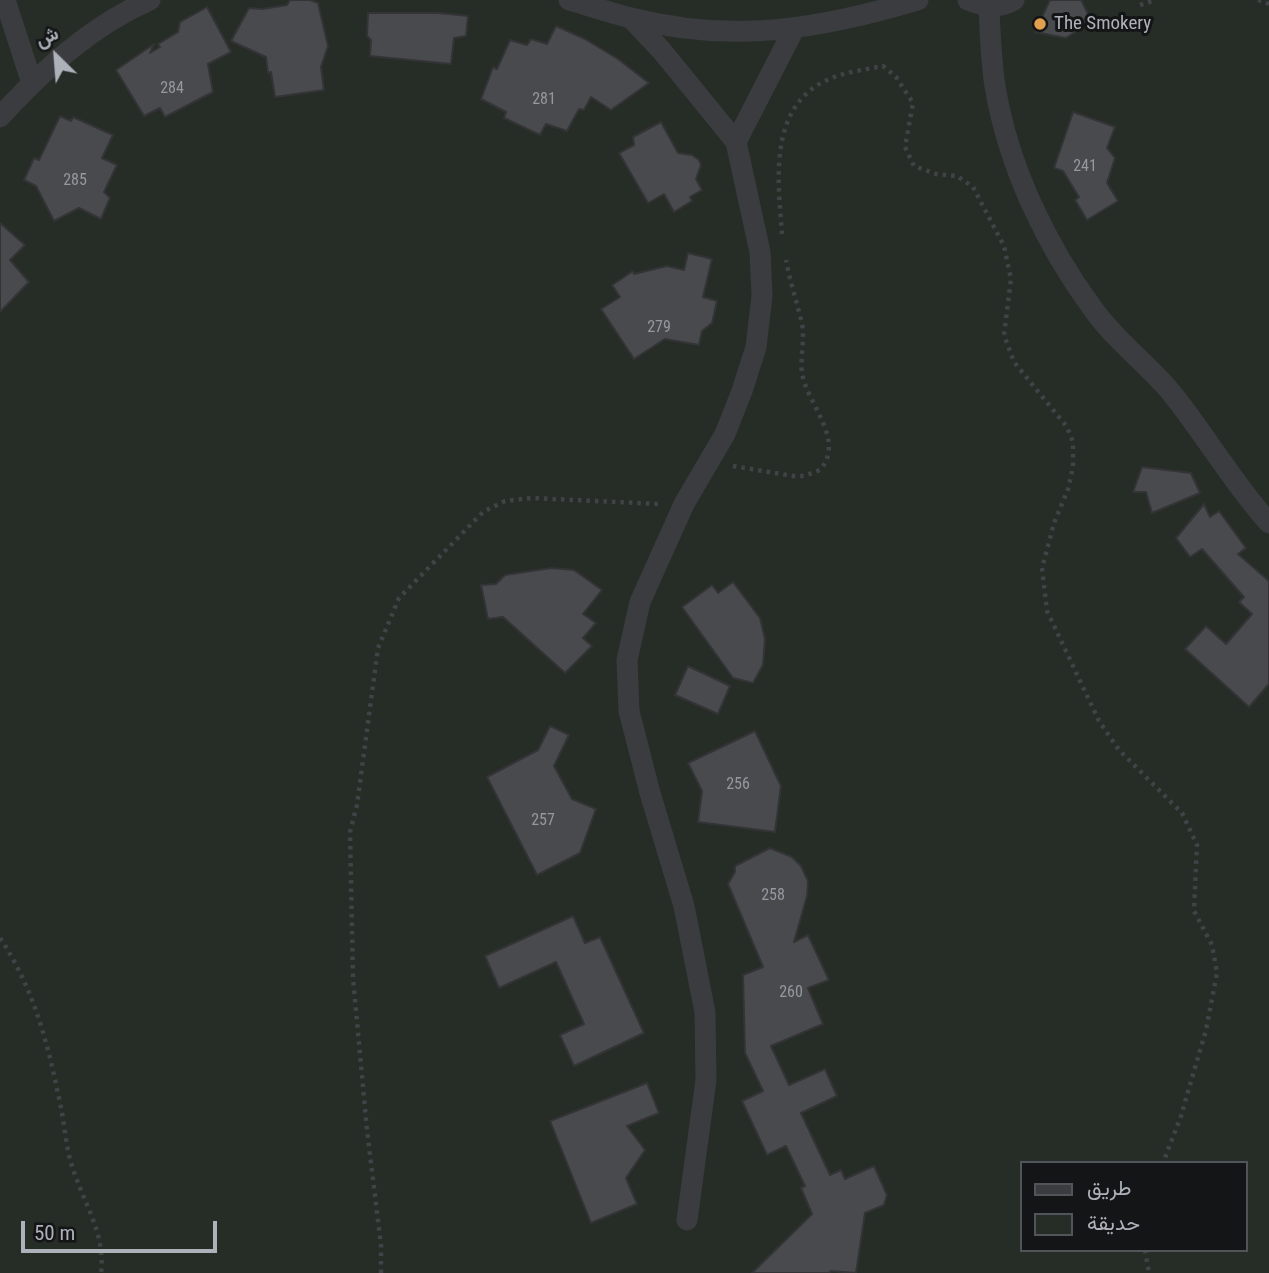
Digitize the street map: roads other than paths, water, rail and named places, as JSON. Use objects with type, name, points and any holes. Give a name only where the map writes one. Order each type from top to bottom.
[{"type":"street","points":[[5,0],[32,83]]},
{"type":"street","points":[[0,117],[32,83],[101,25],[150,0]]},
{"type":"street","points":[[569,0],[632,19],[713,31],[754,32],[794,29],[861,17],[918,0]]},
{"type":"street","points":[[1014,0],[1007,4],[979,3],[1002,117],[1018,171],[1041,223],[1093,310],[1169,391],[1238,487],[1269,523]]},
{"type":"street","points":[[632,19],[662,51],[736,142],[760,252],[762,296],[756,347],[742,391],[724,435],[684,505],[640,602],[627,660],[629,711],[684,906],[705,1012],[706,1080],[688,1220]]},
{"type":"street","points":[[736,142],[794,29]]},
{"type":"place","name":"The Smokery","points":[[1040,24]]}]
